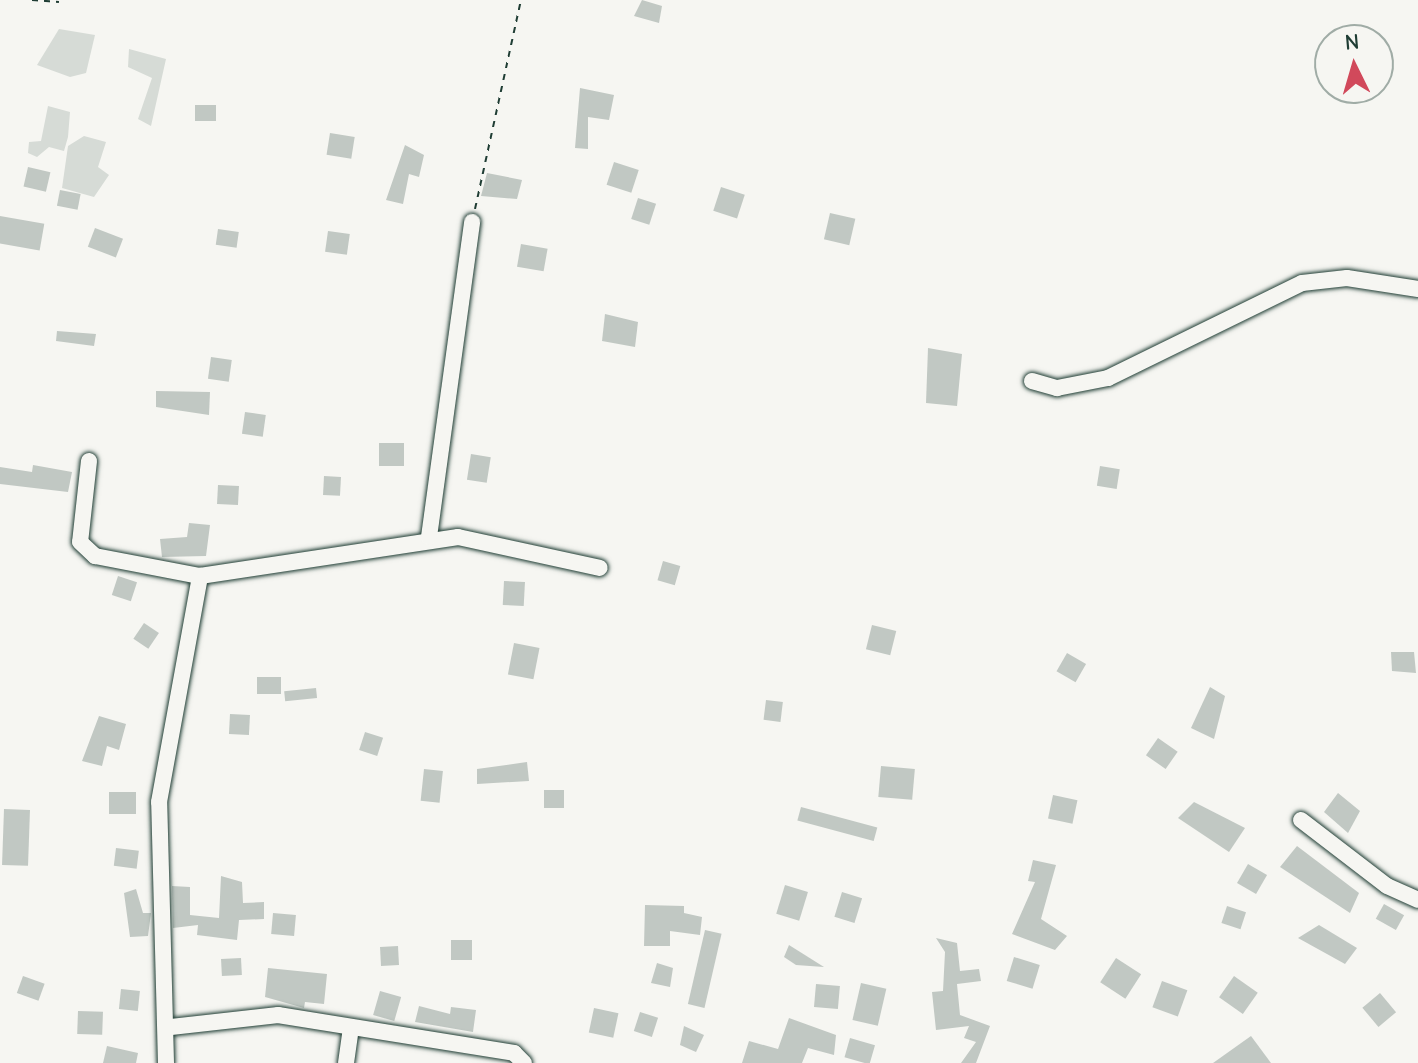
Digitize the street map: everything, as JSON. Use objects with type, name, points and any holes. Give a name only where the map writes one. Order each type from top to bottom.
[{"type":"street","points":[[429,537],[472,222]]},
{"type":"street","points":[[1032,381],[1057,388],[1108,378],[1302,283],[1347,278],[1418,289]]},
{"type":"street","points":[[89,461],[80,542],[95,556],[200,576],[429,537],[600,568]]},
{"type":"street","points":[[166,1063],[171,1027],[160,973],[159,802],[200,576]]},
{"type":"street","points":[[1301,820],[1387,886],[1418,900]]},
{"type":"street","points":[[171,1027],[278,1015],[514,1053],[524,1063]]},
{"type":"street","points":[[346,1063],[351,1028]]},
{"type":"path","points":[[32,0],[59,2]]},
{"type":"path","points":[[472,222],[521,0]]},
{"type":"shaded area","points":[[59,29],[95,35],[86,73],[70,77],[37,65]]},
{"type":"shaded area","points":[[129,49],[166,59],[151,126],[138,119],[152,78],[128,67]]},
{"type":"shaded area","points":[[48,106],[70,112],[68,137],[64,151],[49,147],[37,157],[28,153],[29,142],[41,141]]},
{"type":"shaded area","points":[[84,136],[106,142],[98,167],[109,175],[94,197],[62,188],[68,146]]},
{"type":"building","points":[[642,0],[662,6],[659,23],[634,16]]},
{"type":"building","points":[[580,88],[614,95],[609,120],[588,117],[588,149],[575,148]]},
{"type":"building","points":[[195,105],[216,105],[216,121],[195,121]]},
{"type":"building","points":[[330,133],[355,137],[351,159],[327,155]]},
{"type":"building","points":[[405,145],[424,155],[419,177],[409,174],[403,204],[386,200]]},
{"type":"building","points":[[614,162],[639,170],[631,193],[607,185]]},
{"type":"building","points":[[28,167],[50,172],[46,192],[24,186]]},
{"type":"building","points":[[487,173],[522,180],[517,199],[481,196]]},
{"type":"building","points":[[721,187],[745,195],[737,219],[713,211]]},
{"type":"building","points":[[60,190],[81,194],[78,210],[57,206]]},
{"type":"building","points":[[638,198],[656,204],[649,225],[631,219]]},
{"type":"building","points":[[830,213],[855,219],[849,245],[824,239]]},
{"type":"building","points":[[0,216],[44,224],[40,250],[0,243]]},
{"type":"building","points":[[95,228],[123,239],[116,257],[88,247]]},
{"type":"building","points":[[218,229],[239,232],[237,248],[216,245]]},
{"type":"building","points":[[328,231],[350,234],[347,255],[325,252]]},
{"type":"building","points":[[521,244],[548,249],[544,271],[517,267]]},
{"type":"building","points":[[605,314],[638,322],[635,347],[602,341]]},
{"type":"building","points":[[57,331],[96,334],[94,346],[56,341]]},
{"type":"building","points":[[928,348],[962,354],[957,406],[926,403]]},
{"type":"building","points":[[211,357],[232,360],[229,382],[208,379]]},
{"type":"building","points":[[156,391],[210,392],[209,415],[156,407]]},
{"type":"building","points":[[245,412],[266,415],[263,437],[242,434]]},
{"type":"building","points":[[379,443],[404,443],[404,466],[379,466]]},
{"type":"building","points":[[471,454],[491,457],[487,483],[467,480]]},
{"type":"building","points":[[33,465],[72,472],[68,492],[0,484],[0,467],[32,472]]},
{"type":"building","points":[[1100,466],[1120,469],[1117,489],[1097,486]]},
{"type":"building","points":[[324,476],[341,477],[340,496],[323,495]]},
{"type":"building","points":[[218,485],[239,486],[238,505],[217,504]]},
{"type":"building","points":[[189,523],[210,525],[206,556],[162,557],[160,539],[187,537]]},
{"type":"building","points":[[663,561],[680,566],[675,585],[657,580]]},
{"type":"building","points":[[118,576],[137,582],[131,601],[112,595]]},
{"type":"building","points":[[504,581],[525,582],[524,606],[503,605]]},
{"type":"building","points":[[144,623],[159,633],[148,649],[133,639]]},
{"type":"building","points":[[872,625],[896,631],[890,655],[866,649]]},
{"type":"building","points":[[514,643],[540,648],[533,679],[508,674]]},
{"type":"building","points":[[1391,652],[1414,652],[1416,673],[1392,671]]},
{"type":"building","points":[[1067,653],[1086,664],[1076,682],[1056,671]]},
{"type":"building","points":[[257,677],[281,677],[281,694],[257,694]]},
{"type":"building","points":[[1210,687],[1225,696],[1214,739],[1191,728]]},
{"type":"building","points":[[316,688],[317,698],[285,701],[284,691]]},
{"type":"building","points":[[766,700],[783,702],[780,722],[764,720]]},
{"type":"building","points":[[230,714],[250,715],[249,735],[229,734]]},
{"type":"building","points":[[99,716],[126,724],[119,750],[107,746],[102,766],[82,761]]},
{"type":"building","points":[[365,732],[383,738],[377,756],[359,750]]},
{"type":"building","points":[[1158,738],[1178,752],[1166,769],[1146,755]]},
{"type":"building","points":[[527,762],[529,781],[477,784],[477,769]]},
{"type":"building","points":[[881,766],[915,769],[912,800],[878,797]]},
{"type":"building","points":[[424,769],[443,771],[440,803],[421,801]]},
{"type":"building","points":[[544,790],[564,790],[564,808],[544,808]]},
{"type":"building","points":[[109,792],[136,792],[136,814],[109,814]]},
{"type":"building","points":[[1338,793],[1360,811],[1348,833],[1324,812]]},
{"type":"building","points":[[1053,795],[1077,800],[1072,824],[1048,818]]},
{"type":"building","points":[[1194,802],[1245,828],[1229,852],[1178,818]]},
{"type":"building","points":[[801,807],[877,827],[874,841],[797,821]]},
{"type":"building","points":[[4,809],[30,810],[28,866],[2,865]]},
{"type":"building","points":[[1297,846],[1359,893],[1350,913],[1280,867]]},
{"type":"building","points":[[116,848],[139,851],[137,869],[114,866]]},
{"type":"building","points":[[1033,860],[1056,865],[1041,919],[1067,936],[1055,950],[1012,934],[1035,882],[1028,881]]},
{"type":"building","points":[[1248,864],[1267,875],[1256,894],[1237,883]]},
{"type":"building","points":[[221,876],[242,882],[243,903],[264,902],[264,919],[239,920],[237,940],[197,935],[198,925],[173,928],[172,886],[190,887],[190,915],[219,918]]},
{"type":"building","points":[[785,885],[808,892],[799,921],[776,914]]},
{"type":"building","points":[[136,889],[143,913],[151,913],[148,936],[130,937],[124,893]]},
{"type":"building","points":[[842,892],[862,898],[854,923],[834,917]]},
{"type":"building","points":[[1384,904],[1404,915],[1396,930],[1376,919]]},
{"type":"building","points":[[645,905],[684,906],[684,913],[702,917],[700,935],[670,931],[670,946],[644,946]]},
{"type":"building","points":[[1227,906],[1246,912],[1240,929],[1221,923]]},
{"type":"building","points":[[273,913],[296,915],[294,936],[271,934]]},
{"type":"building","points":[[1319,925],[1357,948],[1345,964],[1298,938]]},
{"type":"building","points":[[705,930],[722,934],[704,1008],[688,1004]]},
{"type":"building","points":[[936,938],[957,943],[960,971],[979,969],[981,981],[957,984],[960,1015],[990,1026],[976,1063],[961,1063],[976,1042],[964,1038],[969,1026],[936,1030],[932,992],[943,991],[945,952]]},
{"type":"building","points":[[451,940],[472,940],[472,960],[451,960]]},
{"type":"building","points":[[789,945],[824,967],[796,965],[784,957]]},
{"type":"building","points":[[398,946],[399,965],[381,966],[380,947]]},
{"type":"building","points":[[1014,957],[1040,965],[1033,989],[1007,981]]},
{"type":"building","points":[[241,958],[242,975],[222,976],[221,959]]},
{"type":"building","points":[[1116,958],[1141,974],[1125,999],[1100,982]]},
{"type":"building","points":[[657,963],[673,968],[670,987],[651,983]]},
{"type":"building","points":[[268,968],[327,974],[324,1004],[305,1002],[304,1008],[265,997]]},
{"type":"building","points":[[23,976],[45,984],[38,1001],[17,993]]},
{"type":"building","points":[[1234,976],[1258,993],[1243,1014],[1219,997]]},
{"type":"building","points":[[1162,981],[1187,990],[1178,1017],[1152,1007]]},
{"type":"building","points":[[861,983],[886,989],[878,1026],[852,1020]]},
{"type":"building","points":[[816,984],[840,986],[838,1009],[814,1007]]},
{"type":"building","points":[[121,989],[140,991],[138,1011],[119,1009]]},
{"type":"building","points":[[380,991],[401,997],[394,1021],[373,1015]]},
{"type":"building","points":[[1380,993],[1396,1012],[1378,1027],[1362,1008]]},
{"type":"building","points":[[419,1006],[450,1014],[451,1007],[476,1010],[473,1032],[415,1022]]},
{"type":"building","points":[[594,1008],[618,1013],[613,1038],[589,1032]]},
{"type":"building","points":[[78,1011],[103,1012],[102,1035],[77,1034]]},
{"type":"building","points":[[640,1012],[658,1018],[652,1037],[634,1031]]},
{"type":"building","points":[[789,1018],[836,1035],[834,1055],[808,1048],[802,1063],[742,1063],[749,1041],[778,1049]]},
{"type":"building","points":[[684,1026],[704,1035],[696,1052],[680,1045]]},
{"type":"building","points":[[1251,1036],[1271,1063],[1213,1063]]},
{"type":"building","points":[[850,1038],[875,1045],[870,1063],[844,1057]]},
{"type":"building","points":[[107,1046],[138,1053],[136,1063],[103,1063]]}]
